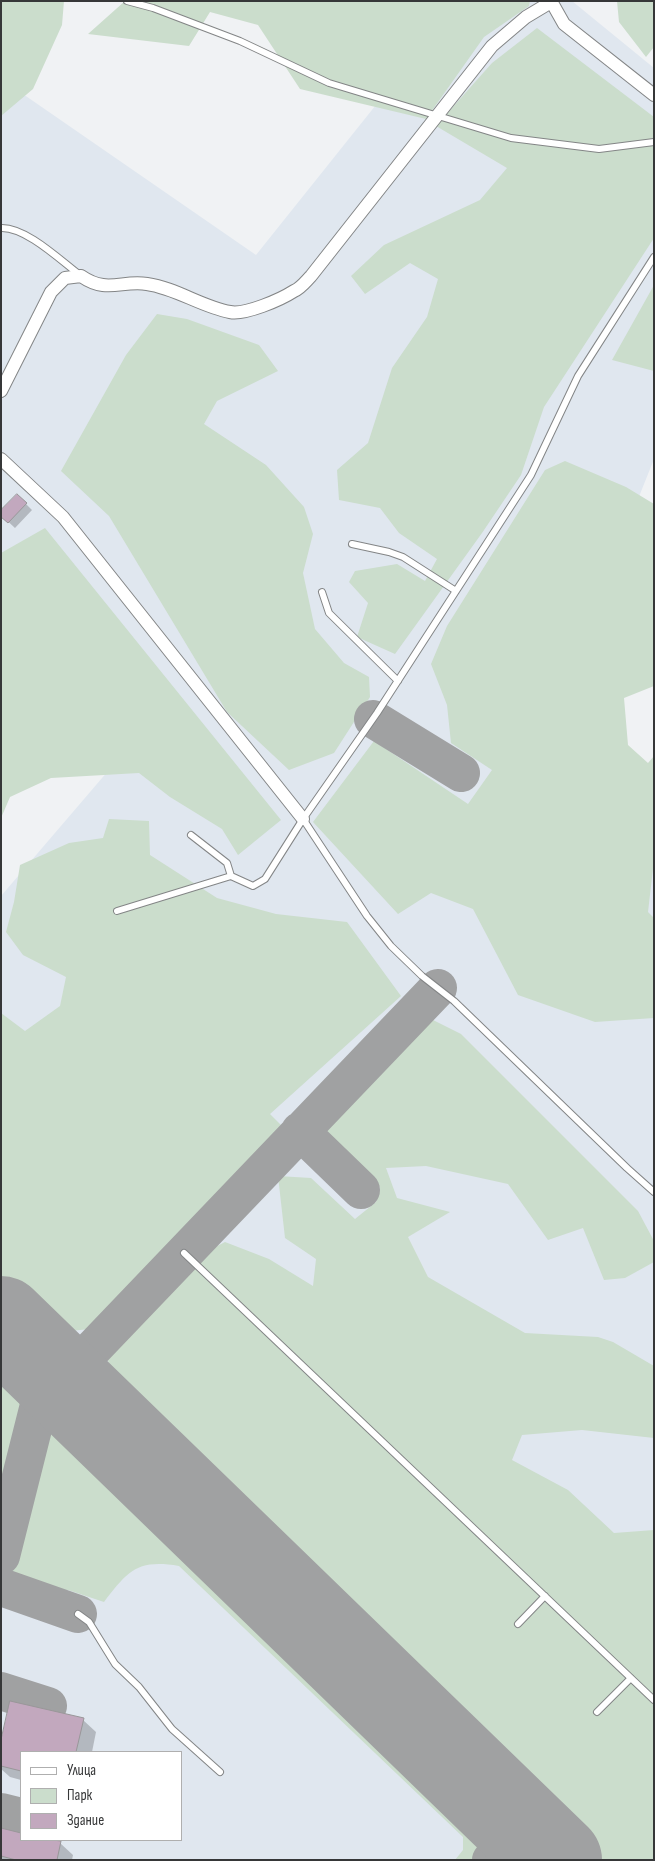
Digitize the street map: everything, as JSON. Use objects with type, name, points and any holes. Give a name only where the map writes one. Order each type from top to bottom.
[{"type":"street","points":[[1,391],[52,292],[65,278],[81,276],[90,283],[110,287],[146,284],[192,297],[231,312],[245,311],[276,301],[296,290],[311,276],[492,46],[526,17],[551,2],[564,24],[654,95]]},
{"type":"street","points":[[3,462],[64,517],[303,819]]},
{"type":"lane","points":[[127,1],[153,8],[240,41],[329,83],[438,114],[511,138],[599,149],[654,142]]},
{"type":"lane","points":[[1,228],[8,228],[31,237],[81,276]]},
{"type":"lane","points":[[117,911],[231,876],[253,886],[265,879],[303,819],[398,681],[531,474],[578,376],[654,257]]},
{"type":"lane","points":[[352,544],[403,557],[456,591]]},
{"type":"lane","points":[[322,592],[329,613],[398,681]]},
{"type":"lane","points":[[303,819],[367,916],[391,946],[422,976],[454,1001],[654,1192]]},
{"type":"lane","points":[[191,835],[227,863],[231,876]]},
{"type":"lane","points":[[184,1253],[654,1700]]},
{"type":"lane","points":[[518,1624],[545,1596]]},
{"type":"lane","points":[[78,1614],[90,1622],[115,1664],[139,1687],[172,1729],[220,1772]]},
{"type":"lane","points":[[596,1712],[631,1678]]},
{"type":"shaded area","points":[[459,1],[572,1],[654,68],[654,459],[530,770],[654,849],[654,1860],[1,1860],[1,896],[126,750],[1,631],[1,91],[7,83],[256,255]]},
{"type":"green space","points":[[1,1],[64,1],[62,25],[33,89],[1,116]]},
{"type":"green space","points":[[125,1],[530,1],[529,6],[484,37],[426,119],[300,89],[258,25],[210,12],[189,46],[88,34]]},
{"type":"green space","points":[[617,1],[654,1],[654,47],[646,57],[619,22]]},
{"type":"green space","points":[[537,28],[654,117],[654,238],[544,407],[521,475],[395,654],[357,637],[368,603],[349,582],[355,571],[397,564],[425,581],[437,559],[399,533],[380,508],[339,500],[337,470],[368,443],[392,368],[427,317],[438,279],[410,263],[365,294],[351,276],[384,245],[480,200],[507,168],[436,126],[492,63]]},
{"type":"green space","points":[[654,285],[654,371],[612,360]]},
{"type":"green space","points":[[157,314],[187,319],[259,345],[278,371],[217,401],[204,424],[266,465],[304,507],[313,534],[303,573],[315,629],[344,663],[369,677],[370,697],[334,753],[289,770],[227,712],[109,516],[61,471],[126,355]]},
{"type":"green space","points":[[565,461],[626,487],[654,504],[654,686],[624,698],[628,745],[648,763],[654,756],[654,860],[648,912],[654,918],[654,1018],[595,1022],[518,995],[473,909],[431,893],[398,914],[313,822],[374,741],[468,804],[492,770],[451,743],[447,705],[431,664],[447,626],[545,470]]},
{"type":"green space","points":[[45,528],[281,820],[238,855],[222,829],[170,797],[139,773],[51,778],[10,797],[1,818],[1,553]]},
{"type":"green space","points":[[109,819],[149,821],[150,855],[217,898],[276,914],[347,922],[401,996],[270,1114],[283,1127],[90,1329],[60,1332],[9,1285],[1,1293],[1,1013],[25,1031],[60,1006],[66,977],[23,955],[6,932],[14,902],[20,865],[69,843],[103,838]]},
{"type":"green space","points":[[429,1018],[461,1034],[638,1211],[654,1241],[654,1262],[625,1278],[604,1280],[583,1228],[548,1240],[508,1184],[426,1166],[386,1168],[397,1198],[450,1212],[408,1237],[428,1277],[525,1333],[598,1337],[613,1342],[654,1366],[654,1438],[582,1430],[522,1435],[512,1460],[568,1490],[614,1533],[654,1530],[654,1860],[603,1860],[112,1384],[107,1354],[172,1291],[177,1267],[225,1242],[269,1259],[313,1286],[316,1259],[285,1238],[278,1176],[311,1178],[355,1219],[376,1202],[380,1187],[363,1170],[336,1157],[321,1136],[336,1120],[334,1109],[396,1037]]},
{"type":"green space","points":[[1,1367],[32,1397],[14,1475],[1,1482]]},
{"type":"green space","points":[[58,1423],[493,1843],[490,1851],[481,1860],[455,1860],[463,1850],[463,1837],[179,1566],[153,1564],[143,1566],[127,1575],[104,1602],[68,1590],[49,1593],[12,1580],[5,1564],[19,1518],[29,1514],[33,1499],[29,1484],[44,1433]]},
{"type":"building","points":[[17,494],[27,503],[8,523],[1,517],[1,510]]},
{"type":"building","points":[[10,1701],[84,1718],[76,1751],[20,1751],[20,1771],[1,1766],[1,1740]]},
{"type":"building","points":[[1,1828],[20,1833],[20,1841],[61,1841],[57,1860],[16,1860],[1,1856]]},
{"type":"taxiway","points":[[373,719],[461,773]]},
{"type":"taxiway","points":[[1,1556],[39,1405],[438,988]]},
{"type":"taxiway","points":[[300,1131],[361,1190]]},
{"type":"taxiway","points":[[1,1587],[78,1614]]},
{"type":"taxiway","points":[[1,1691],[48,1706]]},
{"type":"taxiway","points":[[1,1812],[20,1817]]},
{"type":"taxiway","points":[[491,1860],[522,1826]]},
{"type":"runway","points":[[1,1322],[556,1860]]}]
